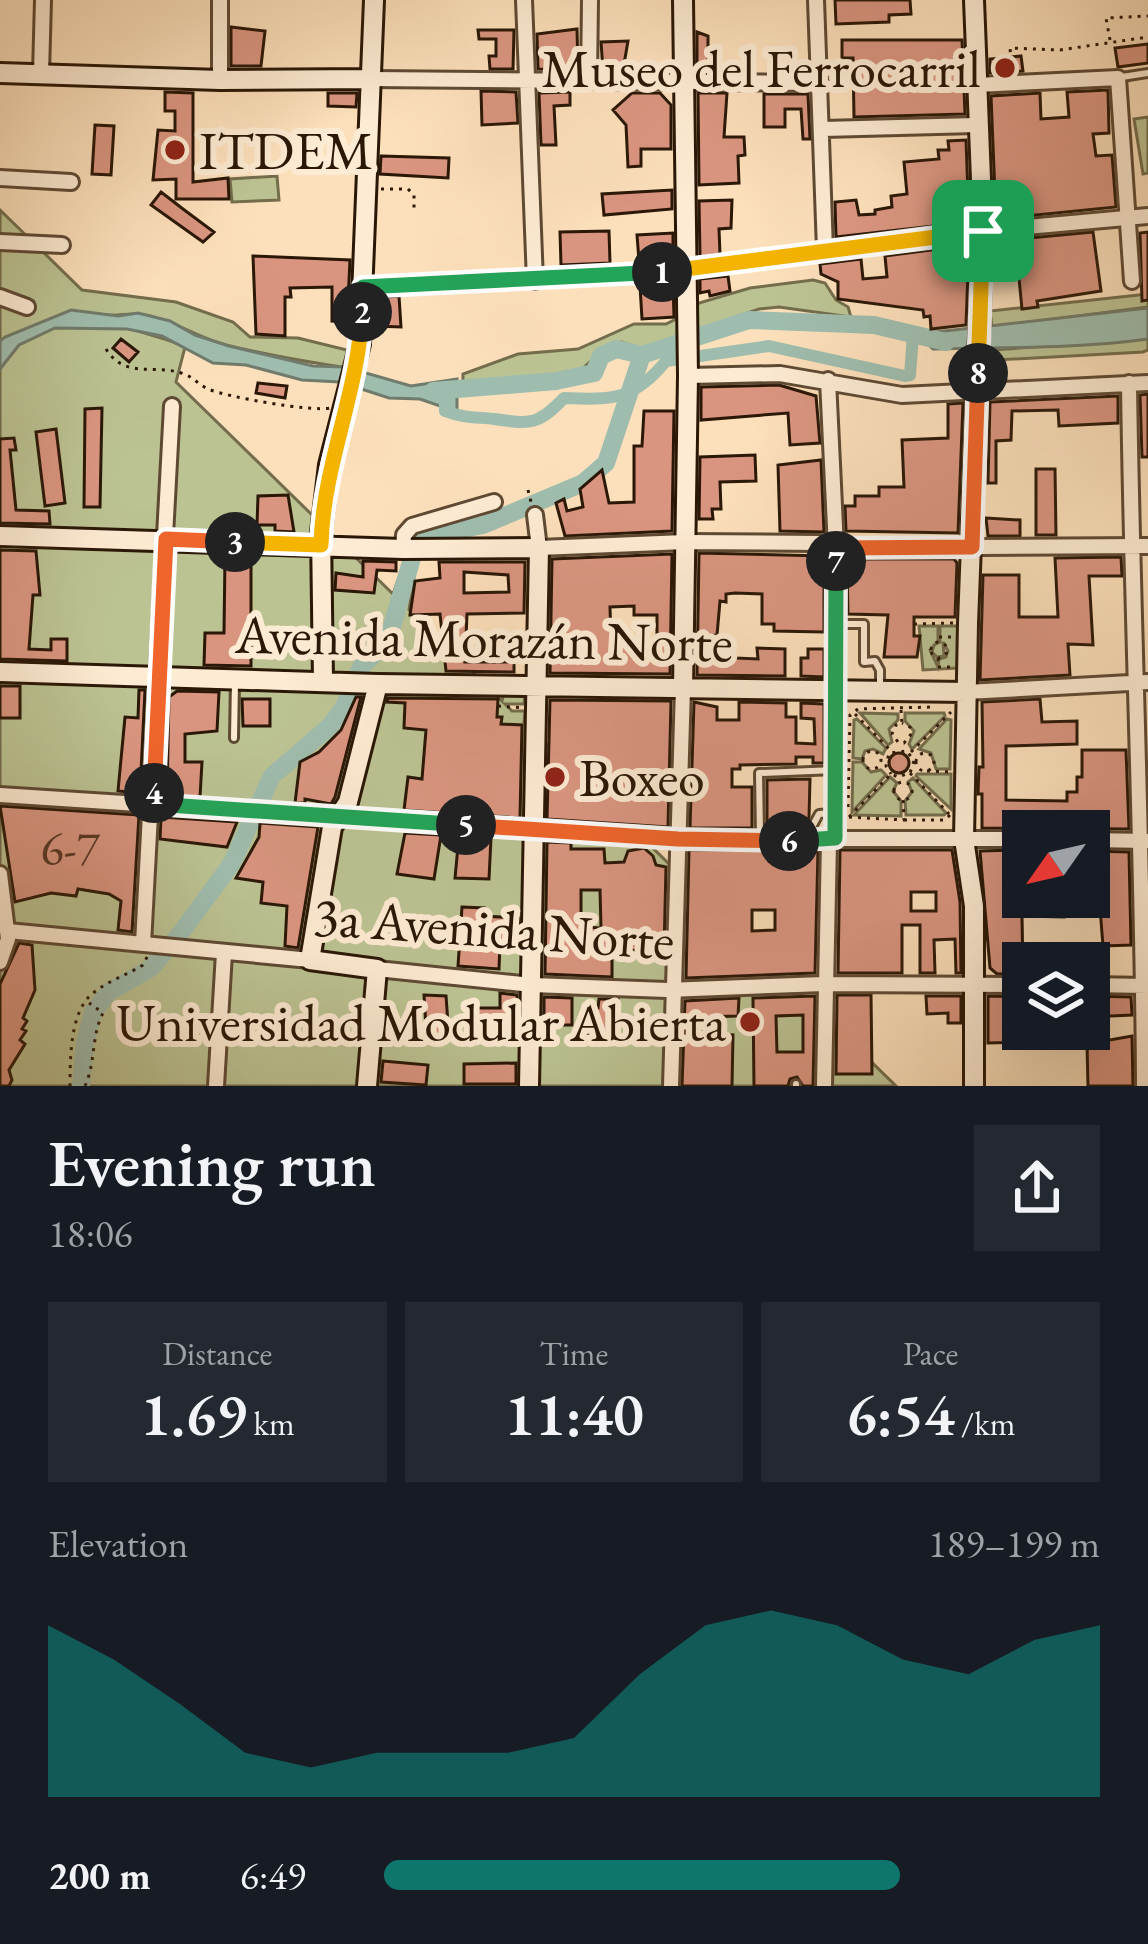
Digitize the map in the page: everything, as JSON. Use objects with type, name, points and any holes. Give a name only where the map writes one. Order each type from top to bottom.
[{"type":"main road","points":[[326,680],[321,545],[329,465],[358,360],[374,0]]},
{"type":"main road","points":[[683,0],[687,371],[683,688]]},
{"type":"main road","points":[[974,0],[983,231],[964,838],[974,906],[974,1086]]},
{"type":"main road","points":[[0,73],[371,80]]},
{"type":"main road","points":[[0,536],[401,549],[538,548],[529,1086]]},
{"type":"main road","name":"Avenida Morazán Norte","points":[[0,672],[537,687],[966,692]]},
{"type":"main road","points":[[310,960],[332,827],[348,802],[374,683]]},
{"type":"main road","name":"3a Avenida Norte","points":[[310,960],[377,969]]},
{"type":"main road","points":[[367,1086],[377,969]]},
{"type":"street","points":[[41,74],[43,0]]},
{"type":"street","points":[[220,0],[220,80]]},
{"type":"street","points":[[524,0],[535,281]]},
{"type":"street","points":[[589,81],[590,0]]},
{"type":"street","points":[[816,0],[825,250]]},
{"type":"street","points":[[976,85],[1115,77],[1132,280]]},
{"type":"street","points":[[371,80],[820,83]]},
{"type":"street","points":[[823,129],[976,125]]},
{"type":"street","points":[[0,178],[70,182]]},
{"type":"street","points":[[363,287],[685,270],[983,231],[1148,216]]},
{"type":"street","points":[[0,242],[62,245]]},
{"type":"street","points":[[0,297],[28,307]]},
{"type":"street","points":[[687,371],[780,374],[885,395],[1148,383]]},
{"type":"street","points":[[824,1086],[832,839],[842,815],[843,765],[828,380]]},
{"type":"street","points":[[1129,383],[1131,546],[1143,682],[1144,1086]]},
{"type":"street","points":[[152,945],[153,804],[172,406]]},
{"type":"street","points":[[401,549],[412,526],[494,502]]},
{"type":"street","points":[[535,515],[538,548],[686,542],[822,543],[836,548],[1148,546]]},
{"type":"street","points":[[966,692],[1143,682]]},
{"type":"street","points":[[671,1086],[683,688]]},
{"type":"street","points":[[0,795],[678,839],[1002,839]]},
{"type":"street","points":[[1110,840],[1145,841]]},
{"type":"street","points":[[0,874],[8,931],[8,946],[0,962]]},
{"type":"street","name":"3a Avenida Norte","points":[[8,931],[310,960]]},
{"type":"street","points":[[216,1086],[224,953]]},
{"type":"street","name":"3a Avenida Norte","points":[[377,969],[529,985],[674,989],[1002,985]]},
{"type":"street","points":[[1110,985],[1146,985]]},
{"type":"lane","points":[[1115,77],[1148,73]]},
{"type":"lane","points":[[836,624],[864,624],[864,662],[878,665],[880,689]]},
{"type":"lane","points":[[234,738],[235,678]]},
{"type":"lane","points":[[760,841],[758,772],[843,765]]},
{"type":"lane","points":[[804,841],[819,814],[842,815]]},
{"type":"path","points":[[1111,42],[1106,18],[1148,16]]},
{"type":"path","points":[[1012,78],[1010,48],[1060,50],[1148,37]]},
{"type":"path","points":[[367,189],[408,189],[414,208]]},
{"type":"path","points":[[106,349],[130,368],[171,370],[209,389],[304,408],[344,407]]},
{"type":"path","points":[[939,623],[939,640],[947,651]]},
{"type":"path","points":[[914,624],[968,623]]},
{"type":"path","points":[[938,658],[955,651],[955,637],[939,640],[931,651],[938,658],[938,667],[955,667]]},
{"type":"path","points":[[498,706],[526,708]]},
{"type":"path","points":[[842,815],[843,765],[854,712],[933,707]]},
{"type":"path","points":[[901,708],[902,723]]},
{"type":"path","points":[[910,754],[953,710]]},
{"type":"path","points":[[854,712],[892,752]]},
{"type":"path","points":[[863,761],[871,769],[910,740],[912,733],[902,723]]},
{"type":"path","points":[[902,723],[892,731],[893,737],[915,762],[926,771],[955,772]]},
{"type":"path","points":[[863,761],[873,751],[911,791],[903,800],[904,820]]},
{"type":"path","points":[[903,800],[894,793],[897,784],[922,753],[931,755],[934,764],[926,771]]},
{"type":"path","points":[[843,765],[863,761]]},
{"type":"path","points":[[842,815],[945,820],[952,813],[910,773]]},
{"type":"path","points":[[842,815],[891,774]]},
{"type":"path","points":[[70,1086],[72,1045],[88,1002],[143,964],[152,945]]},
{"type":"path","points":[[85,1086],[94,1060],[94,1034],[103,1013],[88,1002]]},
{"type":"green space","points":[[1148,117],[1148,173],[1143,174],[1134,119]]},
{"type":"green space","points":[[277,176],[279,200],[232,202],[230,179]]},
{"type":"green space","points":[[0,210],[82,290],[176,302],[233,322],[250,337],[298,338],[355,352],[348,368],[226,345],[145,315],[108,315],[124,326],[185,347],[176,382],[393,594],[406,557],[417,558],[409,610],[502,701],[504,693],[525,695],[524,704],[505,704],[512,711],[525,711],[524,722],[896,1086],[0,1086]]},
{"type":"green space","points":[[813,280],[825,283],[836,300],[848,307],[851,317],[779,307],[759,309],[644,349],[621,342],[606,347],[581,370],[471,388],[463,382],[463,374],[518,354],[578,349],[634,324],[666,324],[699,303],[750,288]]},
{"type":"green space","points":[[1148,294],[1148,307],[992,327],[990,311]]},
{"type":"green space","points":[[1148,339],[1148,350],[1143,352],[996,360],[992,350]]},
{"type":"green space","points":[[919,626],[938,626],[935,645],[940,642],[940,626],[959,626],[957,668],[923,670]],"holes":[[[943,642],[948,651],[938,667],[930,650],[934,646],[937,657],[944,656]]]},
{"type":"green space","points":[[860,713],[898,714],[889,729],[892,742],[888,745]]},
{"type":"green space","points":[[905,713],[945,716],[912,749],[914,731]]},
{"type":"green space","points":[[857,719],[886,748],[883,754],[873,749],[865,751],[862,759],[853,758]]},
{"type":"green space","points":[[951,720],[950,769],[936,769],[931,753],[919,749]]},
{"type":"green space","points":[[853,762],[886,775],[852,812]]},
{"type":"green space","points":[[951,774],[951,809],[916,776]]},
{"type":"green space","points":[[890,777],[897,783],[893,791],[901,801],[901,816],[854,815]]},
{"type":"green space","points":[[913,778],[944,815],[906,815],[905,801],[912,792],[908,782]]},
{"type":"shaded area","points":[[1148,308],[1148,339],[933,349],[922,338],[927,333]]},
{"type":"shaded area","points":[[71,310],[118,316],[138,313],[229,346],[313,366],[345,367],[411,386],[457,379],[457,412],[340,382],[302,380],[246,365],[213,363],[162,336],[127,329],[55,328],[19,345],[0,369],[0,341]]},
{"type":"building","points":[[835,0],[910,0],[911,14],[889,15],[889,22],[836,24]]},
{"type":"building","points":[[231,27],[265,31],[261,66],[231,66]]},
{"type":"building","points":[[577,29],[578,70],[538,69],[537,34]]},
{"type":"building","points":[[478,30],[514,30],[513,69],[490,69],[496,39],[479,39]]},
{"type":"building","points":[[697,32],[708,36],[708,71],[697,71]]},
{"type":"building","points":[[842,40],[962,40],[965,114],[854,117],[853,58],[842,58]]},
{"type":"building","points":[[628,41],[623,70],[603,70],[601,42]]},
{"type":"building","name":"Museo del Ferrocarril","points":[[1148,44],[1148,63],[1118,67],[1115,48]]},
{"type":"building","name":"Museo del Ferrocarril","points":[[1021,56],[1023,71],[990,73],[990,59]]},
{"type":"building","points":[[1108,90],[1109,133],[1093,134],[1096,156],[1112,155],[1116,207],[996,219],[991,96],[1040,93],[1041,119],[1069,117],[1067,92]]},
{"type":"building","points":[[481,91],[516,92],[518,123],[482,125]]},
{"type":"building","points":[[165,92],[193,93],[193,182],[228,178],[229,199],[176,199],[176,179],[153,180],[158,130],[175,131],[175,111],[165,111]]},
{"type":"building","points":[[570,92],[570,105],[554,106],[556,145],[541,145],[539,93]]},
{"type":"building","points":[[328,93],[357,93],[356,107],[328,106]]},
{"type":"building","points":[[632,93],[660,93],[671,105],[671,149],[641,149],[641,166],[628,167],[626,125],[613,110]]},
{"type":"building","points":[[698,93],[727,93],[724,137],[744,137],[745,155],[738,156],[739,183],[699,185]]},
{"type":"building","points":[[764,94],[808,94],[810,139],[803,139],[801,109],[785,109],[785,127],[764,127]]},
{"type":"building","points":[[95,125],[114,126],[111,175],[92,174]]},
{"type":"building","points":[[966,140],[969,222],[836,237],[835,202],[856,200],[859,215],[892,207],[891,196],[907,194],[904,162],[939,159],[938,150],[949,150],[948,141]]},
{"type":"building","points":[[381,156],[449,158],[448,178],[380,174]]},
{"type":"building","points":[[672,190],[672,209],[604,215],[602,194]]},
{"type":"building","points":[[161,192],[214,232],[203,242],[151,205]]},
{"type":"building","points":[[732,200],[731,228],[719,229],[720,254],[700,257],[699,201]]},
{"type":"building","points":[[609,231],[610,263],[561,265],[560,232]]},
{"type":"building","points":[[1093,232],[1101,291],[1037,301],[1038,307],[1022,309],[1017,258],[995,261],[996,241]]},
{"type":"building","points":[[1148,232],[1148,300],[1142,301],[1140,233]]},
{"type":"building","points":[[673,233],[673,259],[639,261],[637,235]]},
{"type":"building","points":[[969,245],[966,325],[931,329],[930,316],[924,317],[923,310],[838,299],[838,282],[821,274],[820,264],[861,259],[863,279],[887,277],[885,256]]},
{"type":"building","points":[[253,256],[350,260],[347,322],[332,321],[332,287],[290,288],[291,297],[285,297],[285,336],[256,334]]},
{"type":"building","points":[[728,276],[730,291],[710,296],[709,291],[700,293],[700,279]]},
{"type":"building","points":[[673,284],[674,317],[642,319],[640,286]]},
{"type":"building","points":[[399,296],[401,327],[374,326],[375,298]]},
{"type":"building","points":[[121,339],[138,352],[129,362],[113,348]]},
{"type":"building","points":[[258,383],[287,386],[285,398],[256,393]]},
{"type":"building","points":[[779,385],[816,396],[820,443],[790,445],[788,413],[701,420],[701,387]]},
{"type":"building","points":[[1148,394],[1148,457],[1142,457],[1140,395]]},
{"type":"building","points":[[1118,396],[1118,423],[1059,426],[1058,410],[1012,411],[1011,440],[996,441],[996,483],[988,483],[990,402]]},
{"type":"building","points":[[963,403],[958,533],[846,531],[845,506],[855,506],[855,496],[879,496],[879,487],[904,487],[902,440],[948,438],[948,404]]},
{"type":"building","points":[[102,408],[100,507],[84,507],[85,409]]},
{"type":"building","points":[[644,411],[674,411],[672,531],[565,536],[556,503],[564,499],[567,511],[583,507],[580,489],[602,470],[609,503],[634,502],[634,446],[642,446]]},
{"type":"building","points":[[56,429],[65,503],[45,506],[36,432]]},
{"type":"building","points":[[14,438],[16,450],[10,450],[16,510],[49,511],[50,524],[0,523],[0,439]]},
{"type":"building","points":[[755,455],[756,481],[720,482],[721,509],[712,509],[713,519],[699,519],[700,457]]},
{"type":"building","points":[[821,460],[824,532],[780,531],[778,465]]},
{"type":"building","points":[[1036,469],[1055,469],[1056,535],[1036,535]]},
{"type":"building","points":[[288,495],[294,532],[257,525],[258,496]]},
{"type":"building","points":[[986,518],[1020,520],[1020,536],[988,536]]},
{"type":"building","points":[[0,550],[36,551],[40,595],[33,595],[29,649],[51,650],[51,639],[67,639],[67,661],[0,659]]},
{"type":"building","points":[[699,553],[824,556],[824,632],[774,631],[774,624],[762,624],[762,594],[735,593],[726,594],[726,602],[720,601],[717,635],[706,636],[712,657],[758,659],[757,648],[785,649],[785,676],[697,675]]},
{"type":"building","points":[[672,554],[670,674],[550,673],[552,559]],"holes":[[[634,606],[634,615],[657,615],[657,642],[611,641],[610,607]]]},
{"type":"building","points":[[225,557],[251,558],[251,666],[204,665],[205,633],[224,633]]},
{"type":"building","points":[[1121,557],[1122,576],[1089,576],[1093,645],[1068,644],[1070,675],[980,680],[983,575],[1019,575],[1019,617],[1058,617],[1055,558]]},
{"type":"building","points":[[854,559],[954,559],[957,563],[955,617],[914,617],[914,636],[920,636],[917,657],[884,657],[888,615],[848,614],[847,565]]},
{"type":"building","points":[[363,561],[396,562],[396,571],[377,570],[374,593],[335,590],[336,573],[363,577]]},
{"type":"building","points":[[439,562],[525,562],[524,613],[467,614],[465,662],[514,662],[514,672],[446,671],[440,614],[410,615],[415,581],[440,578]],"holes":[[[464,572],[508,575],[509,592],[464,593]]]},
{"type":"building","points":[[808,649],[824,649],[824,677],[801,676],[801,658],[808,658]]},
{"type":"building","points":[[0,686],[20,686],[20,718],[0,718]]},
{"type":"building","points":[[139,690],[145,690],[140,793],[118,791],[125,717],[138,718]]},
{"type":"building","points":[[177,691],[219,692],[217,731],[185,734],[185,762],[202,762],[200,797],[167,795],[169,697]]},
{"type":"building","points":[[356,697],[361,697],[331,804],[305,799],[305,803],[295,803],[300,762],[319,752],[341,730]]},
{"type":"building","points":[[388,698],[498,699],[501,724],[522,725],[520,818],[404,810],[408,777],[422,779],[426,730],[404,728],[405,703],[387,702]]},
{"type":"building","points":[[242,699],[270,699],[270,726],[243,726]]},
{"type":"building","points":[[1040,699],[1042,722],[1077,721],[1077,744],[1006,746],[1006,800],[1067,801],[1067,792],[1077,792],[1077,777],[1082,777],[1082,750],[1126,750],[1129,829],[1110,829],[1110,810],[1002,810],[1002,828],[982,828],[982,794],[978,794],[979,767],[983,767],[982,702]]},
{"type":"building","points":[[550,700],[671,701],[668,827],[547,819]]},
{"type":"building","points":[[694,702],[717,707],[717,720],[739,720],[739,702],[786,703],[786,717],[796,717],[796,743],[815,744],[814,719],[801,718],[801,703],[824,704],[824,763],[796,757],[796,764],[740,765],[732,769],[732,787],[752,787],[752,828],[690,828]]},
{"type":"building","points":[[899,753],[909,763],[899,773],[889,763]]},
{"type":"building","points":[[810,779],[809,817],[804,827],[767,826],[767,780]]},
{"type":"building","points":[[0,806],[139,815],[132,932],[118,930],[121,901],[109,894],[78,889],[76,896],[51,893],[15,902]]},
{"type":"building","points":[[161,817],[237,822],[227,847],[160,839]]},
{"type":"building","points":[[260,823],[318,827],[298,948],[285,946],[287,906],[261,903],[263,882],[236,878],[259,837]]},
{"type":"building","points":[[405,833],[441,835],[434,879],[397,874]]},
{"type":"building","points":[[459,836],[491,838],[489,879],[455,878]]},
{"type":"building","points":[[547,842],[571,843],[571,849],[604,849],[605,863],[624,862],[628,851],[644,848],[656,865],[666,867],[664,951],[612,950],[612,977],[545,974]],"holes":[[[581,890],[600,890],[601,928],[581,927]]]},
{"type":"building","points":[[689,850],[818,850],[815,973],[686,978]],"holes":[[[752,910],[775,910],[775,930],[752,931]]]},
{"type":"building","points":[[840,850],[952,850],[960,902],[961,973],[956,973],[955,939],[934,940],[935,973],[920,973],[920,925],[902,925],[902,973],[838,973]],"holes":[[[911,892],[936,892],[936,911],[911,911]]]},
{"type":"building","points":[[1002,850],[1002,918],[1022,918],[1022,942],[1002,942],[1002,974],[990,968],[980,851]]},
{"type":"building","points":[[1110,852],[1129,852],[1131,945],[1103,942],[1101,918],[1110,918]]},
{"type":"building","points":[[462,907],[484,908],[483,916],[519,918],[518,943],[500,943],[499,969],[458,966]]},
{"type":"building","points":[[19,943],[32,945],[35,990],[23,1018],[26,1031],[20,1040],[25,1044],[9,1070],[12,1080],[9,1086],[0,1086],[0,984]]},
{"type":"building","points":[[500,993],[517,995],[517,1030],[477,1031],[477,1008],[500,1008]]},
{"type":"building","points":[[424,995],[446,996],[449,1037],[443,1036],[443,1043],[427,1043]]},
{"type":"building","points":[[837,995],[871,995],[872,1074],[836,1074]]},
{"type":"building","points":[[815,996],[813,1086],[803,1086],[797,1077],[788,1086],[754,1086],[753,998]],"holes":[[[803,1015],[803,1052],[777,1052],[776,1016]]]},
{"type":"building","points":[[926,996],[961,996],[961,1023],[948,1023],[948,1013],[927,1014]]},
{"type":"building","points":[[988,996],[1002,996],[1002,1043],[988,1043]]},
{"type":"building","points":[[1110,996],[1131,997],[1132,1015],[1110,1016]]},
{"type":"building","points":[[544,997],[572,998],[572,1025],[544,1025]]},
{"type":"building","points":[[739,998],[738,1016],[702,1017],[701,1033],[733,1035],[732,1086],[682,1086],[685,1001]]},
{"type":"building","points":[[599,999],[618,999],[616,1044],[588,1043],[590,1008],[598,1008]]},
{"type":"building","points":[[1132,1036],[1133,1086],[1088,1086],[1087,1050],[1110,1050],[1110,1040]]},
{"type":"building","points":[[383,1061],[428,1065],[426,1085],[381,1082]]},
{"type":"building","points":[[516,1063],[516,1084],[464,1084],[464,1064]]},
{"type":"waterway","points":[[433,391],[556,381],[594,373],[601,356],[616,349],[642,355],[749,320],[874,325],[946,342]]},
{"type":"waterway","points":[[445,394],[445,411],[533,421],[564,398],[622,395],[644,384],[666,361],[769,346],[905,376],[910,375],[913,335]]},
{"type":"waterway","points":[[81,1086],[93,1012],[109,992],[151,968],[180,934],[232,863],[272,776],[330,726],[344,707],[361,667],[379,650],[392,626],[418,538],[483,525],[583,483],[606,463],[642,355]]},
{"type":"place","name":"Museo del Ferrocarril","points":[[1005,68]]},
{"type":"place","name":"ITDEM","points":[[175,150]]},
{"type":"place","name":"Boxeo","points":[[555,777]]},
{"type":"place","name":"Universidad Modular Abierta","points":[[750,1022]]},
{"type":"route","points":[[983,231],[972,547],[836,548],[835,838],[678,839],[153,804],[166,539],[321,545],[329,465],[358,360],[363,287],[685,270],[983,231]]}]
